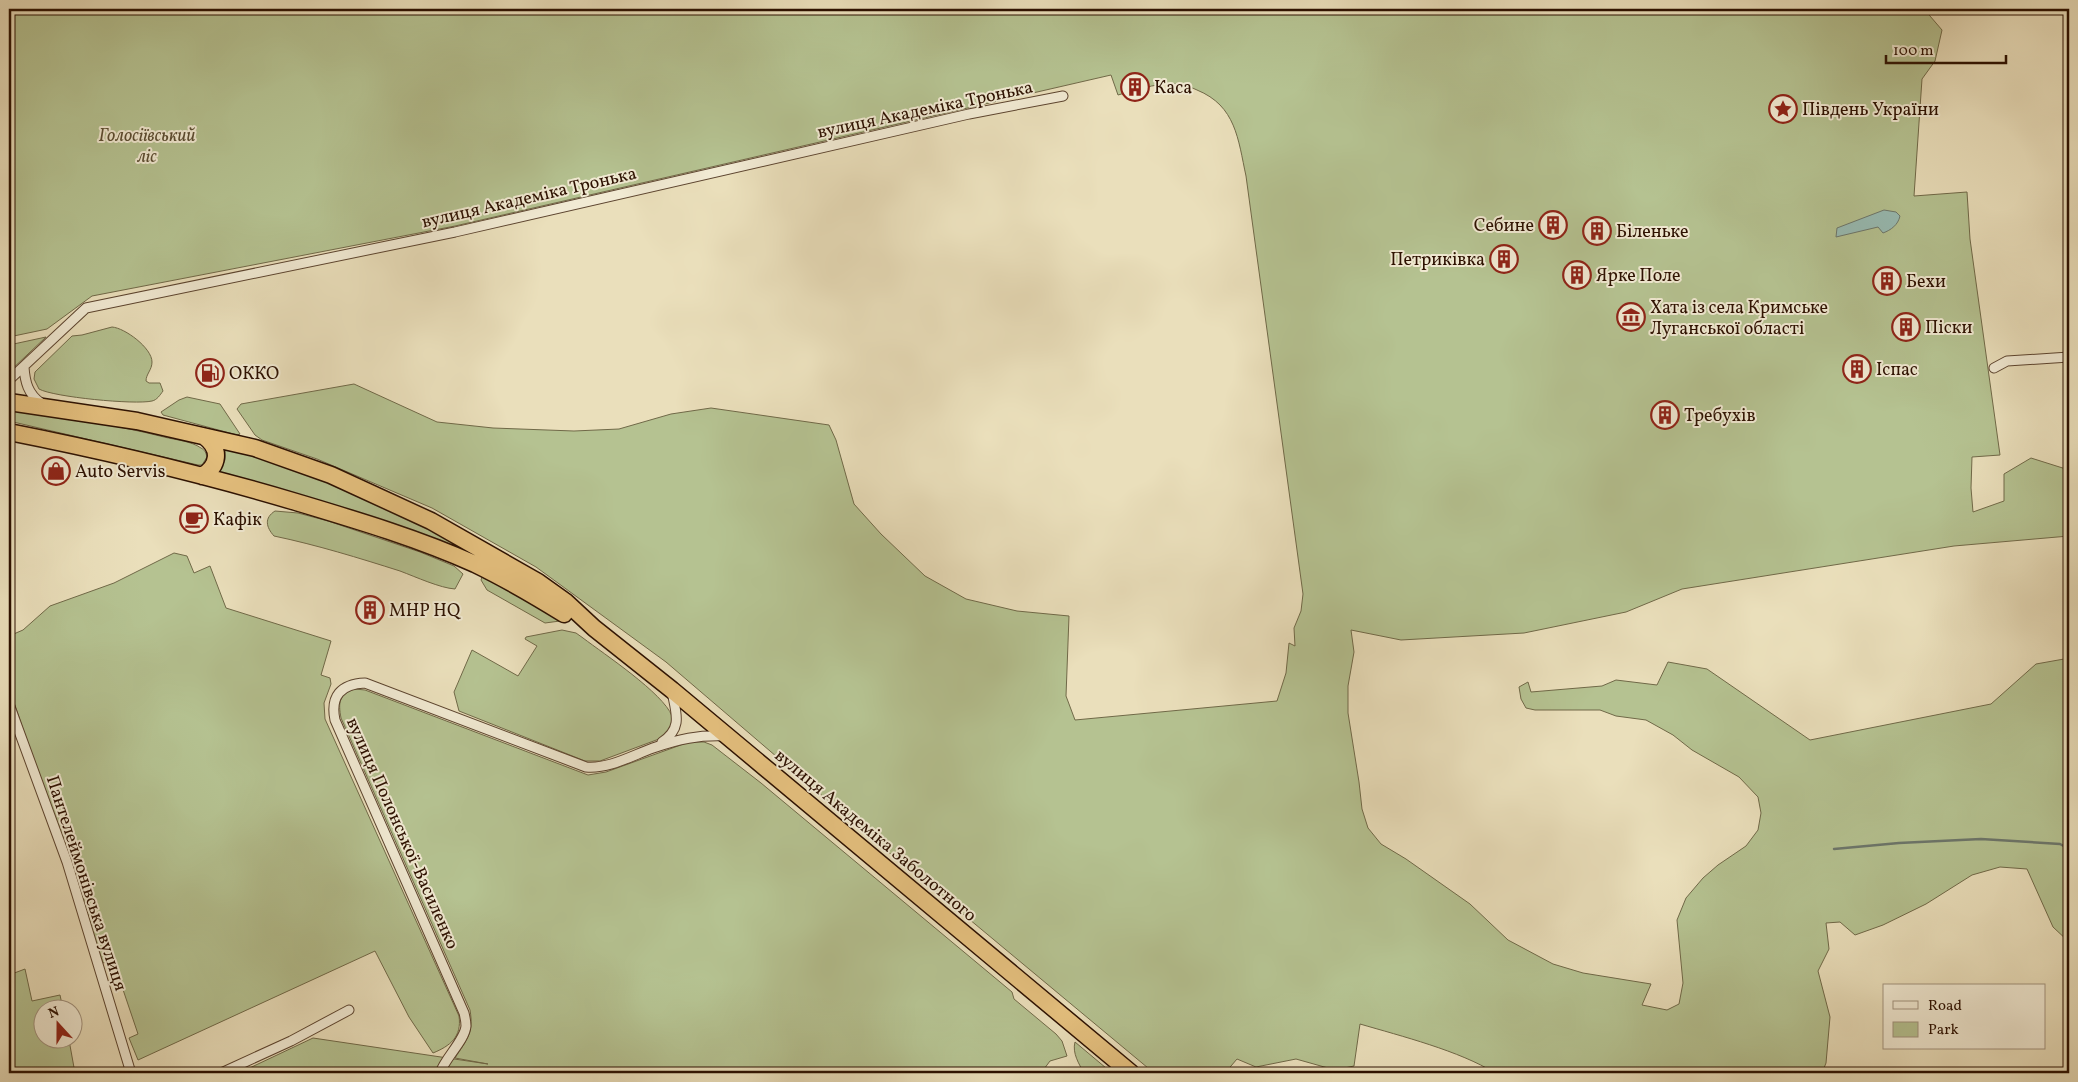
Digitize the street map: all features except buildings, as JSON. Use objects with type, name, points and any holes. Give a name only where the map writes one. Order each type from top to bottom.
[{"type":"highway","name":"вулиця Академіка Заболотного","points":[[9,402],[138,421],[255,448],[331,475],[431,521],[538,582],[566,602],[594,628],[672,690],[1131,1073]]},
{"type":"highway","name":"вулиця Академіка Заболотного","points":[[9,432],[202,476],[378,527],[426,544],[502,577],[594,628]]},
{"type":"highway","points":[[202,476],[209,472],[217,457],[216,449],[212,442],[205,437]]},
{"type":"street","name":"вулиця Академіка Тронька","points":[[9,380],[86,308],[455,232],[969,114],[1062,96]]},
{"type":"street","points":[[1994,368],[2007,361],[2069,356]]},
{"type":"street","points":[[24,367],[24,378],[28,389],[33,398],[44,406]]},
{"type":"street","name":"вулиця Полонської-Василенко","points":[[440,1073],[443,1065],[463,1035],[466,1027],[464,1013],[335,720],[332,708],[342,690],[352,684],[365,684],[586,767],[596,768],[605,766],[653,748],[694,736],[726,736]]},
{"type":"street","name":"вулиця Полонської-Василенко","points":[[653,748],[670,737],[675,731],[676,715],[672,690]]},
{"type":"street","name":"Пантелеймонівська вулиця","points":[[9,704],[67,862],[131,1073]]},
{"type":"street","points":[[221,1073],[291,1041],[349,1010]]},
{"type":"green space","name":"Голосіївський ліс","points":[[9,9],[1924,9],[1942,30],[1935,61],[1922,79],[1914,196],[1967,192],[1970,239],[2000,455],[1972,457],[1971,488],[1973,512],[2004,501],[2004,474],[2031,458],[2069,470],[2069,536],[1954,546],[1682,589],[1626,612],[1524,633],[1401,640],[1351,630],[1354,652],[1348,686],[1348,713],[1362,809],[1368,828],[1381,844],[1406,859],[1470,904],[1508,940],[1553,964],[1583,973],[1651,984],[1642,1005],[1667,1010],[1679,1004],[1683,983],[1677,920],[1686,898],[1703,878],[1718,865],[1746,846],[1758,830],[1761,813],[1758,797],[1739,777],[1692,750],[1673,735],[1646,720],[1616,716],[1600,710],[1535,710],[1526,708],[1521,699],[1519,687],[1528,682],[1531,692],[1602,686],[1616,680],[1657,685],[1668,662],[1707,669],[1810,740],[1991,704],[2036,664],[2064,659],[2069,660],[2069,942],[2053,927],[2027,869],[2000,867],[1972,875],[1926,904],[1883,925],[1855,935],[1840,922],[1826,923],[1829,949],[1818,971],[1830,1017],[1826,1063],[1822,1073],[1495,1073],[1448,1051],[1360,1024],[1354,1066],[1335,1070],[1296,1059],[1256,1067],[1237,1059],[1225,1073],[1154,1073],[874,840],[666,662],[536,567],[432,508],[317,459],[262,440],[255,435],[237,409],[241,404],[354,384],[437,422],[493,428],[574,431],[619,429],[671,414],[711,408],[829,425],[836,440],[854,504],[881,534],[925,576],[966,599],[1017,611],[1069,616],[1066,696],[1075,720],[1277,701],[1286,673],[1289,643],[1295,646],[1294,628],[1301,611],[1303,594],[1246,176],[1233,125],[1228,114],[1220,105],[1197,90],[1176,84],[1157,85],[1118,95],[1111,75],[455,226],[92,296],[47,329],[9,337]]},
{"type":"green space","points":[[112,327],[130,335],[148,351],[152,362],[146,381],[149,383],[160,383],[163,391],[157,398],[152,401],[143,402],[112,401],[60,395],[39,389],[34,379],[35,372],[72,336]]},
{"type":"green space","points":[[46,337],[9,372],[9,345]]},
{"type":"green space","points":[[187,397],[220,404],[240,434],[237,435],[163,415],[161,412]]},
{"type":"green space","points":[[9,409],[126,428],[183,441],[202,449],[207,457],[202,465],[198,465],[9,421]]},
{"type":"green space","points":[[225,445],[329,482],[396,511],[509,570],[219,472],[225,460]]},
{"type":"green space","points":[[275,511],[298,513],[328,521],[420,552],[454,566],[463,574],[455,589],[442,587],[400,571],[306,543],[274,536],[267,523],[271,514]]},
{"type":"green space","points":[[174,553],[187,556],[194,573],[210,566],[226,608],[331,641],[321,675],[330,678],[331,684],[324,703],[325,719],[459,1016],[457,1035],[454,1040],[439,1050],[433,1053],[409,1017],[375,951],[138,1060],[129,1038],[138,1034],[113,960],[103,963],[9,688],[9,636],[23,630],[50,606],[114,583]]},
{"type":"green space","points":[[482,577],[560,621],[545,623],[487,590],[481,580]]},
{"type":"green space","points":[[562,630],[576,633],[632,674],[657,696],[672,716],[671,731],[659,739],[600,761],[585,761],[459,711],[454,692],[472,650],[518,676],[537,646],[525,639],[526,637]]},
{"type":"green space","points":[[355,689],[365,690],[588,775],[606,772],[689,742],[704,742],[712,745],[761,783],[1012,992],[1014,999],[1056,1034],[1062,1041],[1067,1056],[1050,1061],[1041,1073],[239,1073],[313,1038],[488,1064],[455,1058],[466,1041],[470,1030],[470,1010],[341,718],[341,699],[346,693]]},
{"type":"green space","points":[[25,969],[32,1001],[32,1050],[71,1050],[75,1073],[9,1073],[9,975]]},
{"type":"green space","points":[[60,995],[61,1000],[37,1000]]},
{"type":"green space","points":[[1075,1042],[1112,1073],[1084,1073],[1075,1054]]},
{"type":"water","points":[[1884,210],[1896,212],[1900,216],[1896,225],[1889,230],[1883,233],[1878,227],[1836,237],[1837,228]]},
{"type":"waterway","points":[[1834,849],[1899,843],[1981,839],[2060,844],[2069,849]]},
{"type":"place","name":"Каса","points":[[1135,87]]},
{"type":"place","name":"Південь України","points":[[1783,109]]},
{"type":"place","name":"Себине","points":[[1553,225]]},
{"type":"place","name":"Біленьке","points":[[1597,231]]},
{"type":"place","name":"Петриківка","points":[[1504,259]]},
{"type":"place","name":"Ярке Поле","points":[[1577,275]]},
{"type":"place","name":"Бехи","points":[[1887,281]]},
{"type":"place","name":"Хата iз села Кримське Луганської області","points":[[1631,317]]},
{"type":"place","name":"Піски","points":[[1906,327]]},
{"type":"place","name":"Іспас","points":[[1857,369]]},
{"type":"place","name":"ОККО","points":[[210,373]]},
{"type":"place","name":"Требухів","points":[[1665,415]]},
{"type":"place","name":"Auto Servis","points":[[56,471]]},
{"type":"place","name":"Кафік","points":[[194,519]]},
{"type":"place","name":"MHP HQ","points":[[370,610]]}]
